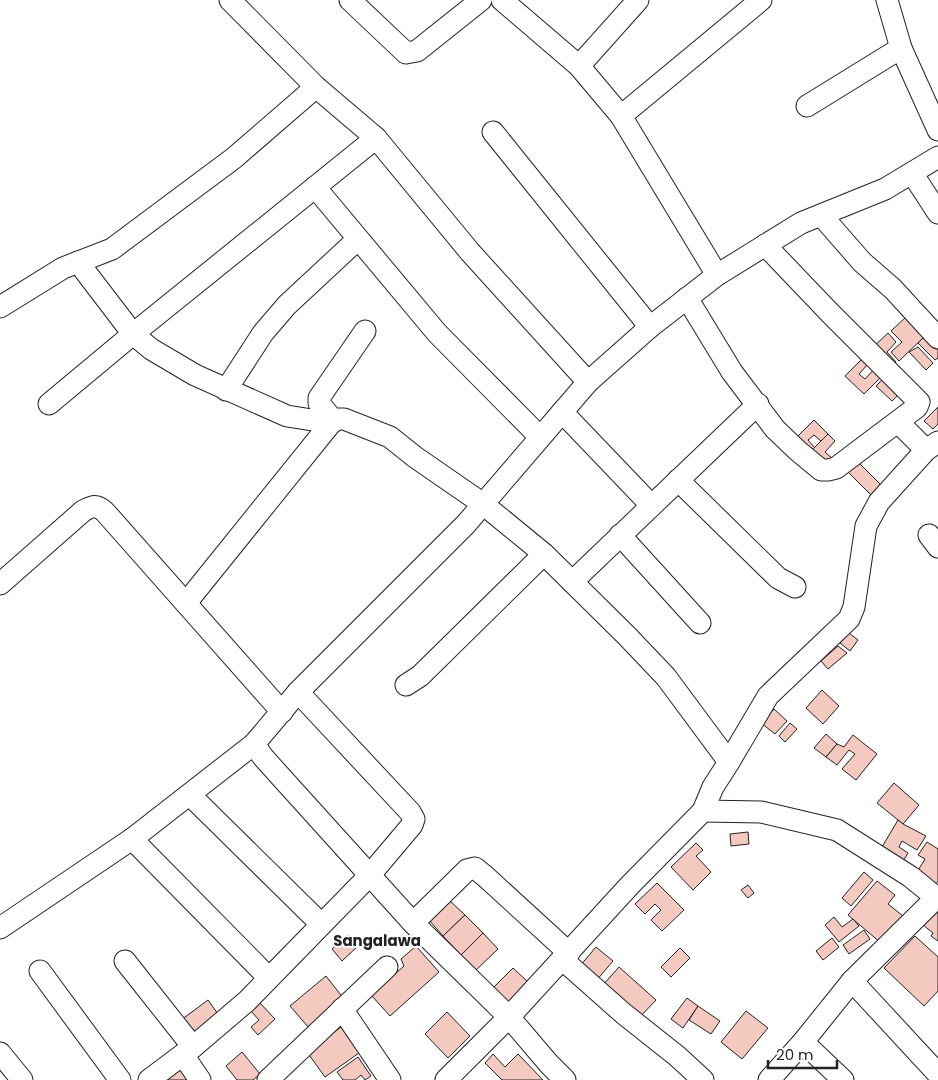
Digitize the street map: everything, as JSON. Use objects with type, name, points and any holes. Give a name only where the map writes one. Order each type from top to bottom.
[{"type":"street","points":[[230,0],[316,87],[376,138],[470,252],[588,382]]},
{"type":"street","points":[[350,0],[406,53],[417,51],[481,0]]},
{"type":"street","points":[[502,0],[579,66],[620,116],[717,275]]},
{"type":"street","points":[[579,66],[638,0]]},
{"type":"street","points":[[620,116],[761,0]]},
{"type":"street","points":[[887,0],[901,48],[938,130]]},
{"type":"street","points":[[807,106],[901,48]]},
{"type":"street","points":[[2,303],[63,268],[112,249],[234,158],[316,87]]},
{"type":"street","points":[[493,132],[650,327]]},
{"type":"street","points":[[49,404],[376,138]]},
{"type":"street","points":[[0,928],[132,839],[254,744],[298,692],[466,524],[588,382],[650,327],[717,275],[801,223],[885,189],[938,157]]},
{"type":"street","points":[[912,173],[938,213]]},
{"type":"street","points":[[316,187],[437,333],[540,437]]},
{"type":"street","points":[[821,215],[862,262],[893,289],[938,338]]},
{"type":"street","points":[[226,390],[263,333],[287,305],[358,239]]},
{"type":"street","points":[[687,298],[732,372],[776,429],[798,452],[820,470],[836,468],[917,407],[919,402],[765,245]]},
{"type":"street","points":[[78,262],[133,334],[151,349],[188,371],[226,390],[286,416],[326,422],[344,419],[390,437],[415,457],[483,504],[544,554],[627,636],[666,677],[729,762]]},
{"type":"street","points":[[186,604],[326,422],[328,414],[319,403],[319,398],[365,331]]},
{"type":"street","points":[[572,582],[758,404]]},
{"type":"street","points":[[562,412],[652,506]]},
{"type":"street","points":[[447,1080],[509,1017],[630,885],[703,811],[713,787],[768,696],[848,619],[854,607],[866,526],[879,502],[932,446],[898,422]]},
{"type":"street","points":[[678,480],[778,578],[795,587]]},
{"type":"street","points":[[0,584],[83,511],[93,506],[98,506],[282,712]]},
{"type":"street","points":[[620,535],[700,623]]},
{"type":"street","points":[[406,686],[420,676],[544,554]]},
{"type":"street","points":[[149,1080],[188,1051],[246,1002],[369,876],[412,825],[414,818],[410,812],[298,692]]},
{"type":"street","points":[[254,744],[263,757],[369,876],[413,923],[509,1017],[565,1080]]},
{"type":"street","points":[[190,795],[321,924]]},
{"type":"street","points":[[703,811],[761,812],[836,830],[911,877],[937,898],[852,981],[803,1042],[769,1080]]},
{"type":"street","points":[[132,839],[269,978]]},
{"type":"street","points":[[413,923],[467,870],[474,868],[486,876],[624,1014],[677,1056],[703,1080]]},
{"type":"street","points":[[124,961],[188,1051],[200,1080]]},
{"type":"street","points":[[280,1076],[342,1010],[387,967]]},
{"type":"street","points":[[40,971],[120,1080]]},
{"type":"street","points":[[852,981],[938,1074]]},
{"type":"street","points":[[342,1010],[390,1080]]},
{"type":"street","points":[[803,1042],[843,1080]]},
{"type":"street","points":[[0,1053],[22,1080]]},
{"type":"building","points":[[906,317],[925,336],[899,361],[891,352],[902,342],[891,331]]},
{"type":"building","points":[[888,333],[896,342],[887,352],[896,362],[889,368],[871,349]]},
{"type":"building","points":[[925,336],[938,350],[938,358],[935,360],[918,343]]},
{"type":"building","points":[[918,347],[933,363],[926,370],[909,352]]},
{"type":"building","points":[[864,357],[869,363],[859,374],[865,379],[877,366],[885,373],[864,394],[845,376]]},
{"type":"building","points":[[886,376],[902,391],[892,401],[876,386]]},
{"type":"building","points":[[938,407],[938,424],[933,429],[924,421]]},
{"type":"building","points":[[814,420],[828,434],[821,441],[814,435],[808,440],[815,448],[809,453],[795,439]]},
{"type":"building","points":[[828,434],[835,441],[825,452],[832,458],[824,467],[809,453]]},
{"type":"building","points":[[858,462],[882,486],[872,496],[848,472]]},
{"type":"building","points":[[849,633],[858,640],[850,651],[840,643]]},
{"type":"building","points":[[838,646],[847,653],[828,669],[821,661]]},
{"type":"building","points":[[822,690],[839,706],[823,724],[806,708]]},
{"type":"building","points":[[774,709],[787,721],[775,734],[761,723]]},
{"type":"building","points":[[790,723],[797,729],[785,742],[779,736]]},
{"type":"building","points":[[826,734],[837,744],[826,757],[814,748]]},
{"type":"building","points":[[853,735],[877,754],[856,780],[842,769],[855,754],[849,750],[837,765],[826,757],[837,744],[844,747]]},
{"type":"building","points":[[894,783],[919,805],[903,824],[877,803]]},
{"type":"building","points":[[898,820],[926,836],[917,850],[902,841],[899,847],[908,853],[901,865],[879,852]]},
{"type":"building","points":[[748,832],[749,844],[731,846],[730,834]]},
{"type":"building","points":[[927,842],[938,849],[938,881],[936,884],[917,872],[925,859],[918,855]]},
{"type":"building","points":[[696,843],[703,850],[696,856],[711,872],[693,890],[671,867]]},
{"type":"building","points":[[864,872],[873,880],[851,906],[842,898]]},
{"type":"building","points":[[877,881],[895,895],[888,904],[903,916],[881,943],[848,915]]},
{"type":"building","points":[[657,883],[684,910],[662,931],[651,920],[661,910],[655,904],[645,914],[635,904]]},
{"type":"building","points":[[748,885],[754,893],[748,898],[741,890]]},
{"type":"building","points":[[449,900],[465,915],[443,936],[429,920]]},
{"type":"building","points":[[938,910],[938,941],[931,936],[933,933],[922,924]]},
{"type":"building","points":[[465,915],[483,933],[461,955],[443,936]]},
{"type":"building","points":[[834,917],[842,927],[853,919],[859,926],[839,942],[825,925]]},
{"type":"building","points":[[864,930],[870,939],[849,954],[843,945]]},
{"type":"building","points":[[483,933],[498,949],[476,970],[461,955]]},
{"type":"building","points":[[348,935],[358,946],[342,961],[332,949]]},
{"type":"building","points":[[915,936],[938,957],[938,991],[924,1006],[884,968]]},
{"type":"building","points":[[832,938],[839,947],[823,960],[816,951]]},
{"type":"building","points":[[416,946],[439,972],[390,1016],[371,995],[404,966],[401,959]]},
{"type":"building","points":[[596,947],[613,961],[596,981],[579,967]]},
{"type":"building","points":[[680,948],[690,958],[671,977],[661,967]]},
{"type":"building","points":[[619,967],[656,1000],[638,1019],[602,986]]},
{"type":"building","points":[[513,968],[528,982],[508,1002],[493,988]]},
{"type":"building","points":[[326,976],[344,999],[309,1028],[290,1006]]},
{"type":"building","points":[[687,998],[698,1006],[683,1028],[671,1019]]},
{"type":"building","points":[[208,1000],[218,1014],[192,1034],[181,1020]]},
{"type":"building","points":[[260,1003],[275,1019],[258,1035],[251,1027],[259,1020],[251,1011]]},
{"type":"building","points":[[698,1006],[720,1021],[711,1034],[689,1020]]},
{"type":"building","points":[[746,1011],[768,1028],[742,1059],[721,1042]]},
{"type":"building","points":[[447,1012],[470,1036],[448,1058],[425,1034]]},
{"type":"building","points":[[341,1027],[359,1053],[325,1077],[307,1052]]},
{"type":"building","points":[[242,1052],[260,1074],[253,1080],[237,1080],[226,1066]]},
{"type":"building","points":[[493,1054],[505,1067],[518,1054],[543,1080],[502,1080],[485,1063]]},
{"type":"building","points":[[358,1057],[371,1076],[365,1080],[361,1075],[355,1080],[343,1080],[337,1072]]},
{"type":"building","points":[[180,1070],[188,1080],[166,1080]]},
{"type":"district","name":"Sangalawa","points":[[377,941]]}]
